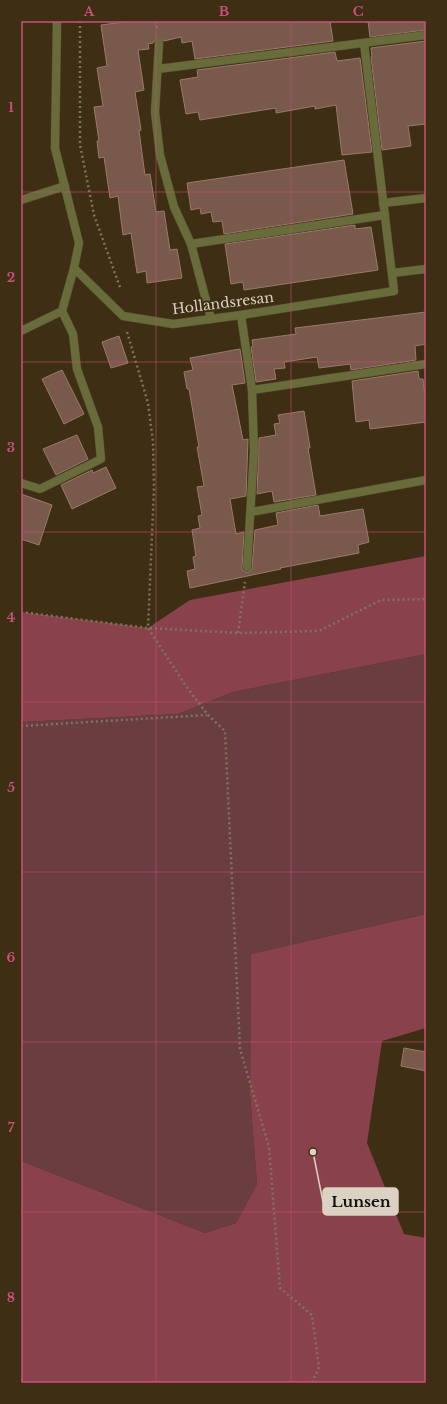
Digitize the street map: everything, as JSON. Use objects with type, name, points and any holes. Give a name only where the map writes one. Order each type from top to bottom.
[{"type":"street","points":[[21,483],[40,489],[101,459],[98,427],[77,369],[73,334],[62,311],[74,268],[79,243],[55,148],[57,21]]},
{"type":"street","points":[[158,69],[426,35]]},
{"type":"street","points":[[159,43],[155,112],[160,154],[174,207],[190,244],[211,319]]},
{"type":"street","name":"Hollandsresan","points":[[74,268],[123,316],[173,324],[394,291],[364,43]]},
{"type":"street","points":[[21,200],[65,186]]},
{"type":"street","points":[[383,203],[426,198]]},
{"type":"street","points":[[190,244],[385,215]]},
{"type":"street","points":[[392,273],[426,269]]},
{"type":"street","points":[[21,331],[62,311]]},
{"type":"street","points":[[241,315],[252,390],[254,451],[247,567]]},
{"type":"street","points":[[252,390],[426,364]]},
{"type":"street","points":[[251,512],[426,480]]},
{"type":"path","points":[[238,633],[247,567]]},
{"type":"path","points":[[21,612],[148,628],[238,633],[319,631],[381,600],[426,599]]},
{"type":"path","points":[[148,628],[186,686],[208,714],[225,731],[240,1049],[269,1147],[280,1288],[312,1315],[319,1367],[312,1383]]},
{"type":"path","points":[[21,726],[208,714]]},
{"type":"shaded area","points":[[426,556],[426,654],[233,692],[178,714],[21,722],[21,612],[148,628],[190,600]]},
{"type":"shaded area","points":[[426,654],[426,914],[251,954],[250,1094],[257,1184],[236,1223],[205,1233],[21,1161],[21,722],[178,714],[233,692]]},
{"type":"shaded area","points":[[426,914],[426,1028],[382,1041],[367,1143],[404,1234],[426,1238],[426,1383],[21,1383],[21,1161],[205,1233],[236,1223],[257,1184],[250,1094],[251,954]]},
{"type":"building","points":[[132,21],[330,21],[333,41],[195,59],[192,41],[182,43],[181,37],[164,41],[159,38],[153,43],[148,44],[149,49],[138,50],[144,90],[135,92],[141,130],[139,131],[145,175],[150,174],[156,212],[164,211],[170,250],[177,249],[182,278],[147,283],[146,271],[137,273],[131,233],[123,235],[118,196],[110,198],[104,157],[99,158],[97,141],[99,141],[94,107],[103,106],[97,68],[107,66],[101,25]]},
{"type":"building","points":[[368,21],[426,21],[426,30],[370,37]]},
{"type":"building","points":[[426,41],[426,124],[408,126],[411,146],[382,150],[371,48]]},
{"type":"building","points":[[335,52],[337,61],[360,58],[372,152],[342,155],[336,105],[315,109],[315,106],[276,113],[276,108],[200,120],[198,112],[186,114],[180,80],[198,77],[197,70]]},
{"type":"building","points":[[344,160],[353,214],[224,234],[222,221],[213,222],[211,212],[201,214],[200,208],[191,210],[187,183]]},
{"type":"building","points":[[355,225],[355,229],[371,227],[378,270],[244,290],[243,282],[231,284],[225,244]]},
{"type":"building","points":[[426,312],[426,344],[415,346],[416,360],[351,370],[350,364],[319,368],[317,357],[284,362],[285,368],[274,369],[276,379],[256,382],[251,347],[253,346],[252,340],[296,334],[295,328]]},
{"type":"building","points":[[119,336],[128,363],[111,368],[102,342]]},
{"type":"building","points":[[240,349],[245,383],[232,385],[243,440],[248,439],[246,496],[230,499],[236,534],[244,532],[242,570],[249,572],[252,568],[255,530],[278,525],[276,513],[318,505],[320,516],[363,509],[369,542],[358,545],[359,553],[280,568],[281,569],[190,588],[187,571],[195,569],[193,557],[196,556],[192,530],[200,528],[198,516],[202,515],[197,487],[204,486],[189,389],[187,389],[184,372],[193,370],[190,358]]},
{"type":"building","points":[[62,370],[84,414],[64,424],[42,379]]},
{"type":"building","points":[[418,371],[419,379],[423,379],[426,404],[426,422],[370,429],[369,420],[356,422],[352,381]]},
{"type":"building","points":[[304,411],[310,448],[308,448],[316,495],[274,502],[272,491],[257,494],[259,438],[276,435],[274,424],[280,423],[278,415]]},
{"type":"building","points":[[77,435],[88,459],[56,475],[43,449]]},
{"type":"building","points":[[106,467],[116,488],[72,509],[61,485],[92,470],[93,473]]},
{"type":"building","points":[[21,494],[52,505],[39,545],[21,539]]},
{"type":"building","points":[[404,1048],[426,1052],[426,1071],[401,1066]]},
{"type":"place","name":"Lunsen","points":[[313,1152]]}]
